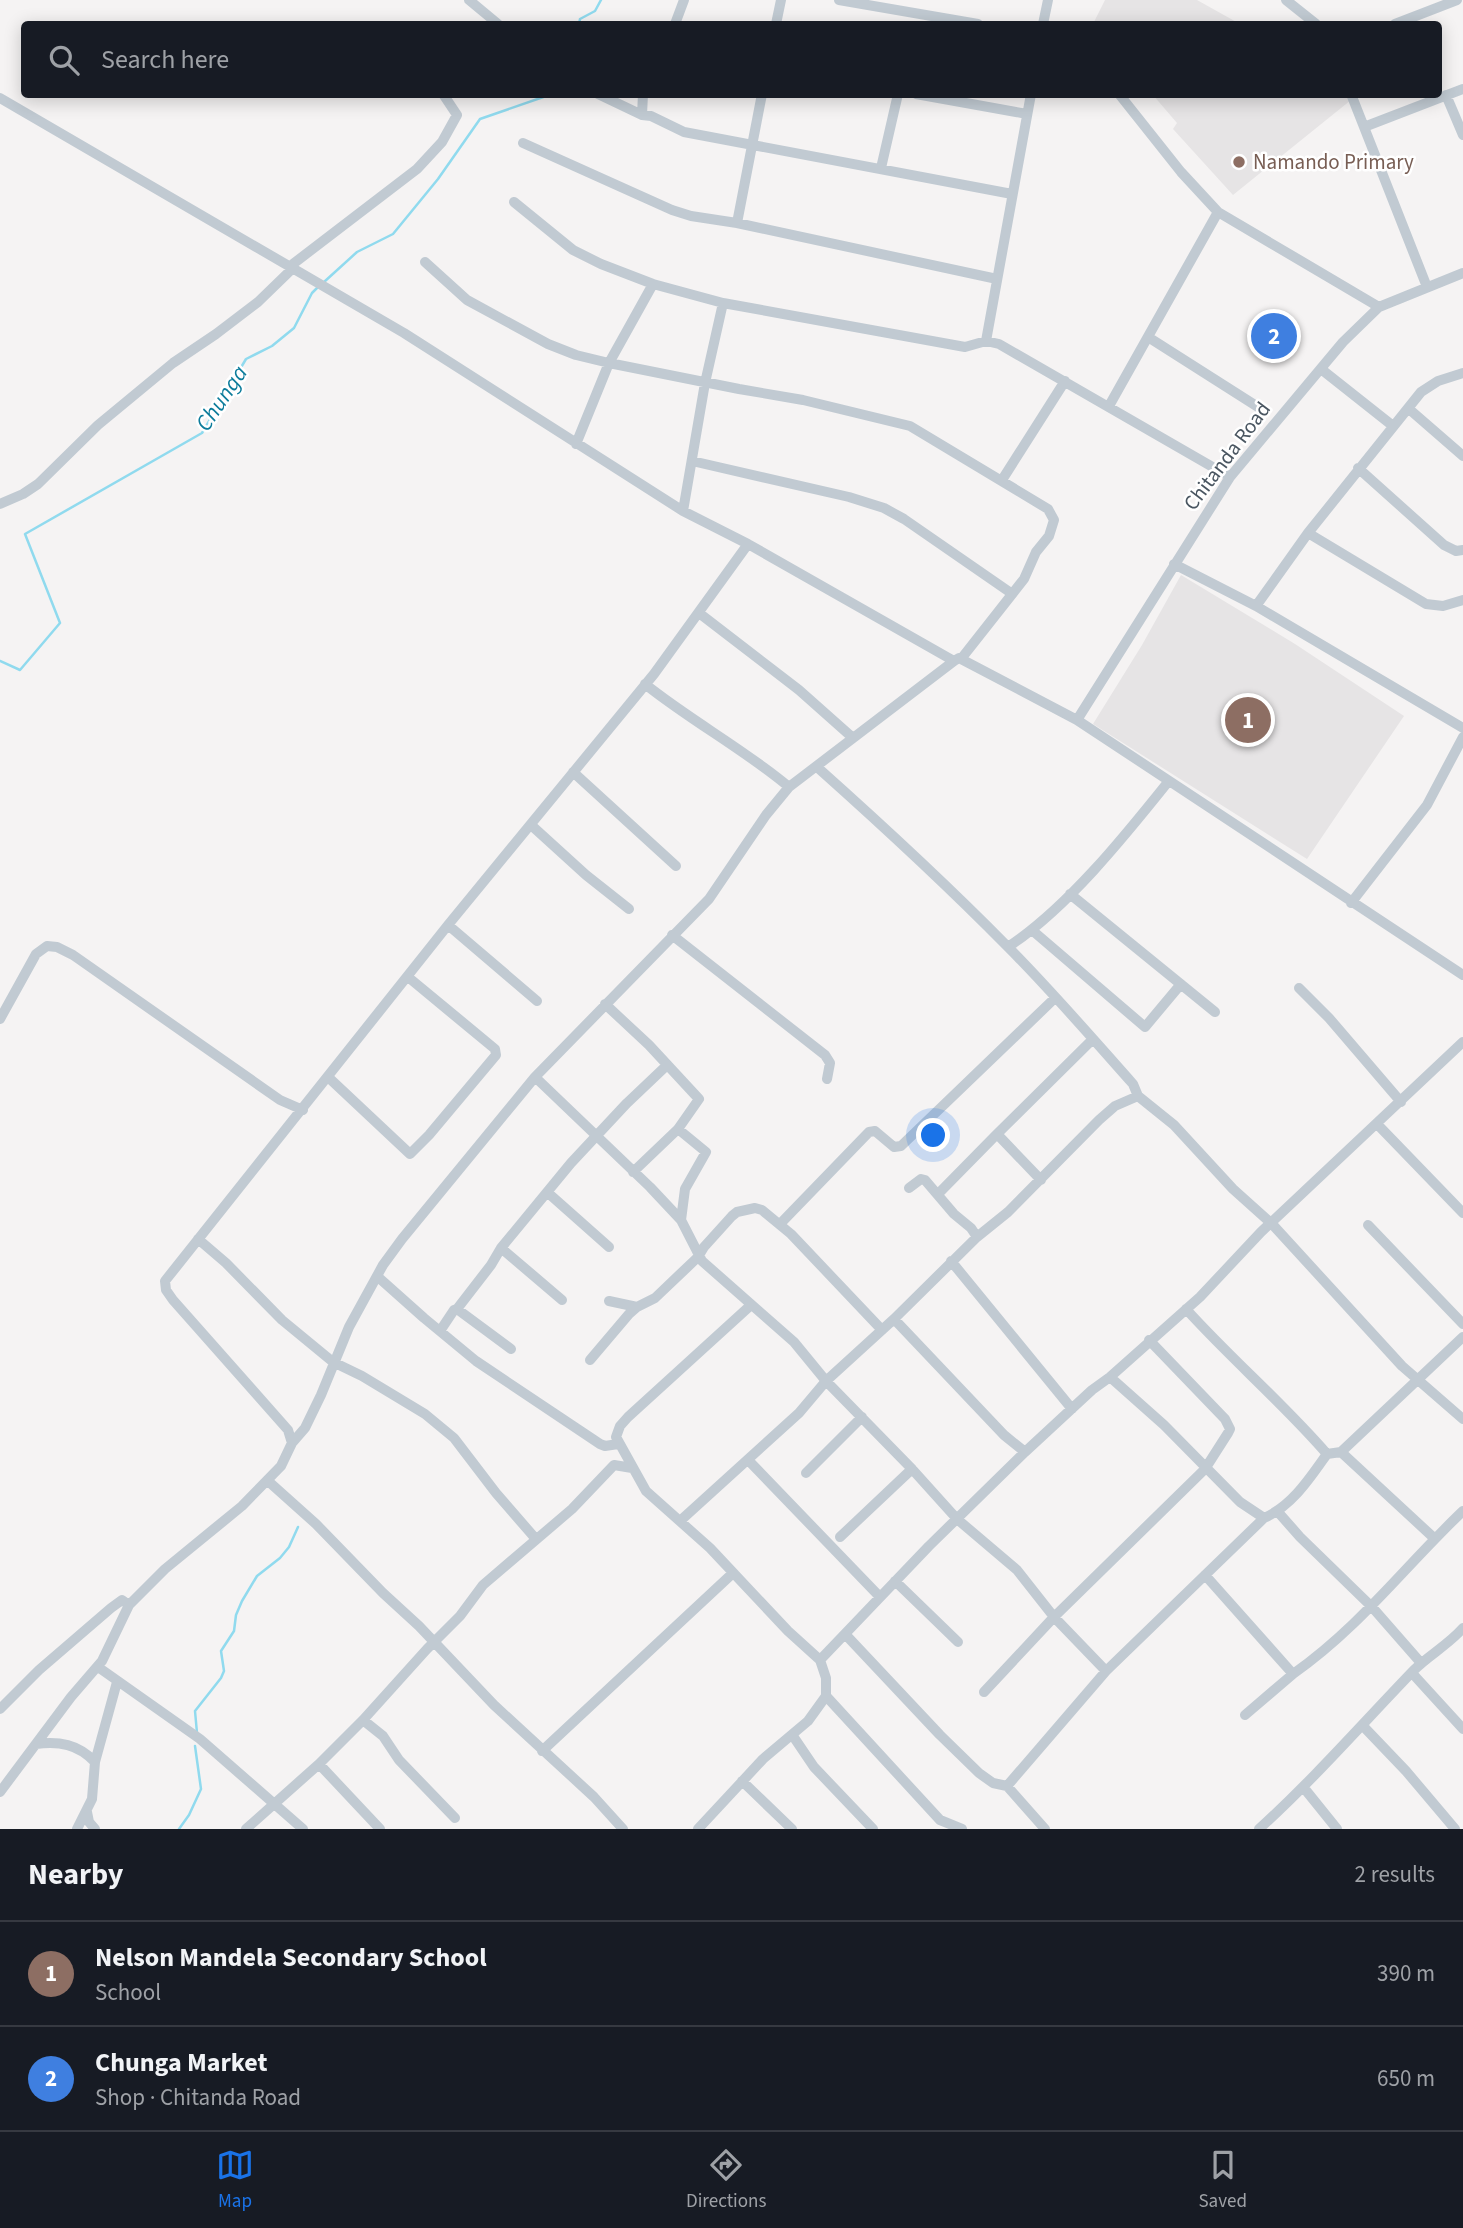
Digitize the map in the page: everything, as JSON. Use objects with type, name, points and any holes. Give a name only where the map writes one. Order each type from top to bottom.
[{"type":"street","points":[[469,0],[494,21]]},
{"type":"street","points":[[676,21],[684,0]]},
{"type":"street","points":[[777,21],[781,0]]},
{"type":"street","points":[[839,0],[961,21]]},
{"type":"street","points":[[1044,21],[1048,0]]},
{"type":"street","points":[[1403,21],[1457,0]]},
{"type":"street","points":[[1288,1],[1312,21]]},
{"type":"street","points":[[1442,97],[1463,89]]},
{"type":"street","points":[[1446,95],[1463,135]]},
{"type":"street","points":[[0,98],[404,333],[683,511],[958,660],[1077,720],[1463,975]]},
{"type":"street","points":[[0,503],[23,494],[38,484],[98,425],[173,363],[258,302],[291,268],[359,211],[417,169],[442,142],[457,115],[446,98]]},
{"type":"street","points":[[606,98],[684,132],[1012,194]]},
{"type":"street","points":[[642,115],[643,98]]},
{"type":"street","points":[[737,223],[761,98]]},
{"type":"street","points":[[881,168],[897,98]]},
{"type":"street","points":[[938,98],[1027,114]]},
{"type":"street","points":[[986,341],[1030,98]]},
{"type":"street","points":[[1122,98],[1181,172],[1218,212],[1380,307]]},
{"type":"street","points":[[1353,98],[1427,287]]},
{"type":"street","points":[[1364,127],[1438,98]]},
{"type":"street","points":[[523,143],[691,216],[737,223],[997,279]]},
{"type":"street","points":[[514,202],[573,250],[653,284],[723,303],[965,347],[986,341],[999,344],[1230,477]]},
{"type":"street","points":[[1109,406],[1218,212]]},
{"type":"street","points":[[0,1791],[71,1697],[98,1667],[129,1605],[165,1569],[242,1506],[281,1466],[292,1443],[305,1428],[349,1327],[383,1265],[535,1077],[709,899],[766,815],[789,787],[958,660],[1024,579],[1036,552],[1049,536],[1054,520],[1048,509],[910,426],[803,400],[705,383],[576,355],[548,344],[467,300],[425,262]]},
{"type":"street","name":"Chitanda Road","points":[[1077,720],[1230,477],[1343,342],[1380,307],[1463,273]]},
{"type":"street","points":[[576,444],[609,363],[653,284]]},
{"type":"street","points":[[683,511],[705,383],[723,303]]},
{"type":"street","points":[[1148,337],[1258,407]]},
{"type":"street","points":[[1321,369],[1393,426]]},
{"type":"street","points":[[1256,606],[1358,468],[1426,388],[1463,373]]},
{"type":"street","points":[[1002,480],[1065,381]]},
{"type":"street","points":[[1409,409],[1463,456]]},
{"type":"street","points":[[692,461],[849,497],[884,508],[1011,593]]},
{"type":"street","points":[[1358,468],[1444,545],[1456,551],[1463,550]]},
{"type":"street","points":[[1308,533],[1426,604],[1443,606],[1463,600]]},
{"type":"street","points":[[292,1443],[288,1430],[189,1319],[166,1290],[165,1281],[303,1111],[448,925],[645,684],[748,544]]},
{"type":"street","points":[[1174,564],[1256,606],[1463,728]]},
{"type":"street","points":[[699,613],[799,690],[853,738]]},
{"type":"street","points":[[645,684],[789,787]]},
{"type":"street","points":[[1351,903],[1427,805],[1463,737]]},
{"type":"street","points":[[817,767],[898,839],[1008,947],[1133,1084],[1138,1096],[1152,1104],[1174,1125],[1233,1189],[1272,1224],[1417,1380],[1463,1419]]},
{"type":"street","points":[[573,772],[676,866]]},
{"type":"street","points":[[1008,947],[1032,931],[1070,894],[1133,826],[1168,782]]},
{"type":"street","points":[[531,825],[586,875],[629,909]]},
{"type":"street","points":[[1070,894],[1215,1012]]},
{"type":"street","points":[[448,925],[537,1001]]},
{"type":"street","points":[[1032,931],[1144,1027],[1181,984]]},
{"type":"street","points":[[672,935],[825,1055],[830,1063],[827,1079]]},
{"type":"street","points":[[0,1019],[36,954],[47,946],[57,947],[73,955],[280,1100],[303,1111]]},
{"type":"street","points":[[328,1077],[410,1154],[415,1152],[496,1055],[495,1049],[408,977]]},
{"type":"street","points":[[1299,988],[1329,1018],[1402,1102]]},
{"type":"street","points":[[780,1224],[869,1132],[874,1131],[894,1147],[901,1146],[1055,998]]},
{"type":"street","points":[[605,1004],[699,1099],[678,1129],[633,1172]]},
{"type":"street","points":[[939,1193],[1093,1039]]},
{"type":"street","points":[[820,1660],[1025,1452],[1186,1309],[1463,1042]]},
{"type":"street","points":[[440,1331],[501,1248],[547,1192],[596,1135],[667,1065]]},
{"type":"street","points":[[535,1077],[681,1220],[698,1256],[794,1342],[825,1381],[957,1519],[1017,1570],[1054,1617],[1106,1671]]},
{"type":"street","points":[[680,1521],[749,1461],[799,1413],[825,1381],[883,1330],[951,1261],[1041,1180],[1115,1106],[1138,1096]]},
{"type":"street","points":[[1377,1124],[1463,1213]]},
{"type":"street","points":[[678,1129],[705,1152],[685,1189],[681,1220]]},
{"type":"street","points":[[997,1134],[1041,1180]]},
{"type":"street","points":[[909,1188],[921,1179],[939,1193],[977,1237]]},
{"type":"street","points":[[547,1192],[609,1247]]},
{"type":"street","points":[[590,1360],[637,1307],[655,1298],[698,1256],[737,1212],[755,1208],[780,1224],[883,1330]]},
{"type":"street","points":[[1368,1225],[1463,1324]]},
{"type":"street","points":[[198,1239],[282,1320],[333,1362],[425,1413],[465,1451],[496,1493],[536,1538]]},
{"type":"street","points":[[501,1248],[562,1300]]},
{"type":"street","points":[[951,1261],[1072,1409]]},
{"type":"street","points":[[378,1277],[476,1361],[600,1444],[618,1444]]},
{"type":"street","points":[[609,1301],[637,1307]]},
{"type":"street","points":[[702,1827],[771,1751],[793,1736],[808,1721],[826,1696],[826,1678],[820,1660],[680,1521],[646,1491],[618,1444],[617,1432],[628,1418],[751,1305]]},
{"type":"street","points":[[457,1309],[510,1349]]},
{"type":"street","points":[[1186,1309],[1327,1454]]},
{"type":"street","points":[[894,1319],[1004,1435],[1025,1452]]},
{"type":"street","points":[[1006,1786],[1106,1671],[1264,1518],[1278,1512],[1327,1454],[1341,1452],[1463,1337]]},
{"type":"street","points":[[984,1692],[1054,1617],[1205,1469],[1230,1429],[1149,1340]]},
{"type":"street","points":[[1110,1377],[1164,1425],[1240,1502],[1264,1518]]},
{"type":"street","points":[[806,1473],[862,1417]]},
{"type":"street","points":[[1341,1452],[1434,1538]]},
{"type":"street","points":[[749,1461],[880,1597]]},
{"type":"street","points":[[246,1829],[319,1764],[363,1720],[460,1616],[483,1585],[572,1509],[614,1465],[632,1468]]},
{"type":"street","points":[[840,1537],[912,1469]]},
{"type":"street","points":[[268,1481],[316,1524],[494,1705],[594,1797],[623,1829]]},
{"type":"street","points":[[1245,1715],[1321,1654],[1372,1607],[1434,1538],[1463,1511]]},
{"type":"street","points":[[1278,1512],[1372,1607],[1421,1663]]},
{"type":"street","points":[[542,1751],[733,1573]]},
{"type":"street","points":[[1205,1575],[1293,1674]]},
{"type":"street","points":[[895,1581],[958,1642]]},
{"type":"street","points":[[0,1709],[39,1670],[111,1608],[122,1600],[129,1605]]},
{"type":"street","points":[[1259,1829],[1304,1788],[1421,1663],[1452,1641],[1463,1628]]},
{"type":"street","points":[[845,1634],[940,1735],[979,1773],[993,1783],[1006,1786],[1045,1829]]},
{"type":"street","points":[[98,1667],[200,1740],[303,1829]]},
{"type":"street","points":[[1412,1672],[1463,1729]]},
{"type":"street","points":[[78,1829],[92,1800],[95,1762],[117,1682]]},
{"type":"street","points":[[826,1696],[940,1820],[962,1829]]},
{"type":"street","points":[[363,1720],[383,1736],[398,1760],[455,1818]]},
{"type":"street","points":[[1363,1726],[1406,1770],[1455,1829]]},
{"type":"street","points":[[793,1736],[814,1767],[873,1829]]},
{"type":"street","points":[[36,1744],[59,1743],[73,1746],[88,1754],[95,1762]]},
{"type":"street","points":[[319,1764],[380,1829]]},
{"type":"street","points":[[742,1781],[792,1829]]},
{"type":"street","points":[[1304,1788],[1337,1829]]},
{"type":"street","points":[[87,1812],[89,1822],[95,1829]]},
{"type":"shaded area","points":[[1105,0],[1197,0],[1235,21],[1094,21]]},
{"type":"shaded area","name":"Namando Primary","points":[[1156,98],[1351,100],[1233,195],[1173,129],[1177,123]]},
{"type":"shaded area","points":[[1181,575],[1295,644],[1404,716],[1307,859],[1093,724]]},
{"type":"waterway","name":"Chunga","points":[[580,21],[595,11],[601,0]]},
{"type":"waterway","name":"Chunga","points":[[324,282],[357,252],[393,234],[438,179],[480,119],[540,98]]},
{"type":"waterway","name":"Chunga","points":[[0,661],[20,670],[60,623],[25,534],[202,433],[246,359],[272,346],[294,328],[312,293],[319,286]]},
{"type":"waterway","points":[[197,1733],[195,1711],[224,1671],[221,1651],[234,1631],[236,1615],[242,1601],[257,1576],[280,1558],[289,1547],[298,1527]]},
{"type":"waterway","points":[[179,1829],[201,1789],[195,1746]]},
{"type":"place","name":"Namando Primary","points":[[1239,162]]},
{"type":"place","name":"Chunga Market","points":[[1274,336]]},
{"type":"place","name":"Nelson Mandela Secondary School","points":[[1248,720]]}]
